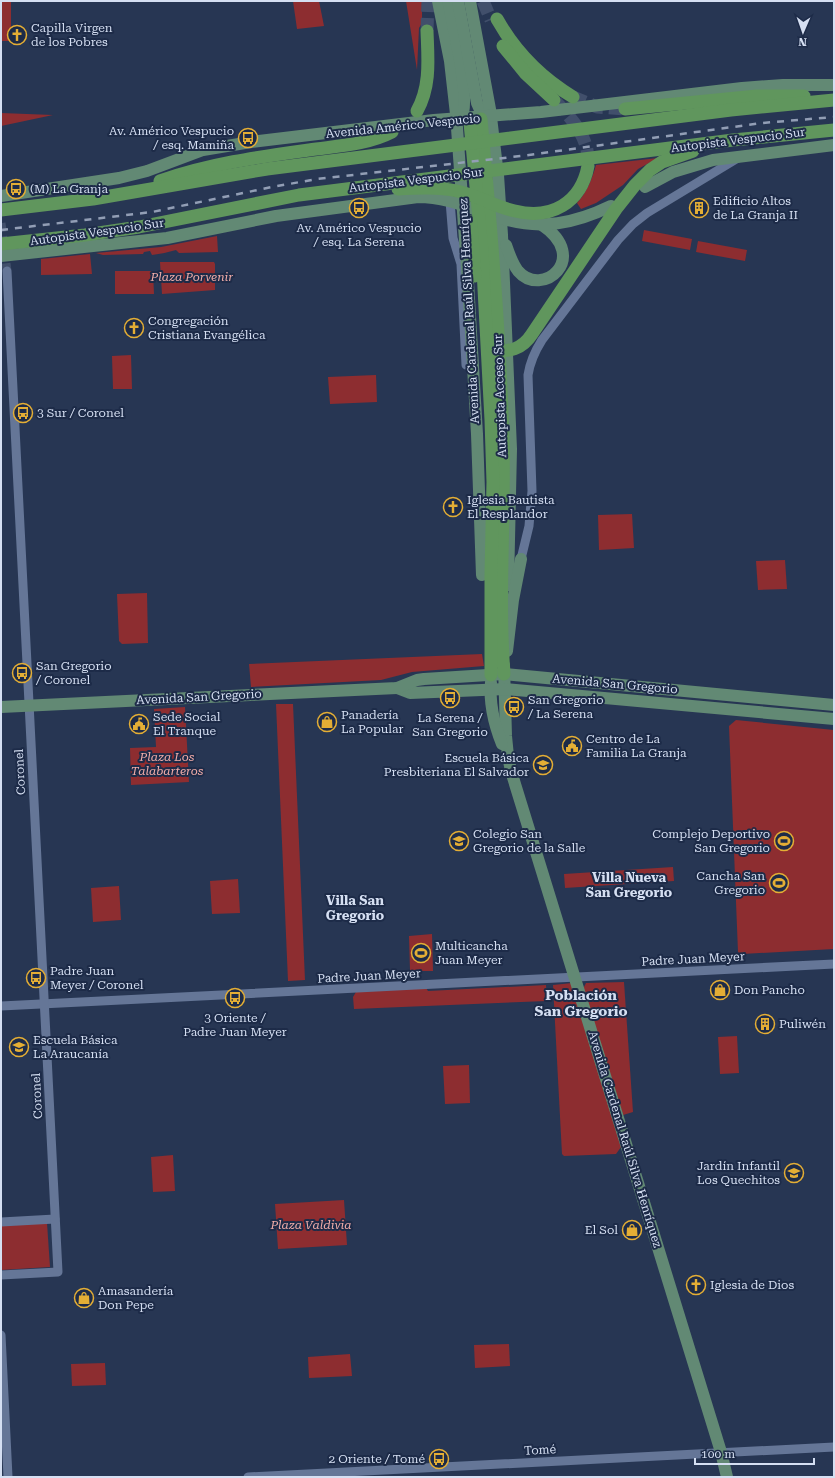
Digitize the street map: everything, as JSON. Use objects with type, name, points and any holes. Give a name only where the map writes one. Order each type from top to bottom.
[{"type":"highway","points":[[554,100],[526,74],[511,56],[500,40],[494,20],[527,62],[546,79],[573,97]]},
{"type":"highway","points":[[417,111],[427,82],[428,31]]},
{"type":"highway","points":[[625,109],[774,95],[834,99]]},
{"type":"highway","points":[[1,210],[121,195],[267,169],[507,140],[731,110],[834,99]]},
{"type":"highway","name":"Autopista Acceso Sur","points":[[474,119],[472,149],[482,251],[491,420],[491,642],[498,674]]},
{"type":"highway","name":"Autopista Acceso Sur","points":[[474,119],[493,251],[502,414],[503,488],[498,674]]},
{"type":"highway","name":"Autopista Vespucio Sur","points":[[1,244],[85,235],[139,227],[276,199],[361,186],[733,140],[834,130]]},
{"type":"highway","points":[[121,195],[183,173],[220,164],[359,142],[382,137],[392,132]]},
{"type":"highway","points":[[472,149],[470,206],[479,328],[484,340],[494,348],[504,350],[518,347],[526,342],[616,209],[644,175],[668,159],[733,140]]},
{"type":"highway","points":[[361,186],[390,189],[430,188],[453,198],[514,217],[552,210],[564,205],[580,189],[585,179],[588,166]]},
{"type":"highway","points":[[482,575],[491,642]]},
{"type":"main road","name":"Avenida Cardenal Raúl Silva Henríquez","points":[[438,1],[450,61],[456,114],[469,289],[482,575]]},
{"type":"main road","points":[[448,1],[460,66],[465,103],[464,112],[474,119],[481,112],[477,103],[458,1]]},
{"type":"main road","name":"Avenida Cardenal Raúl Silva Henríquez","points":[[470,1],[491,115],[498,175],[502,235],[511,462],[498,674],[490,689],[490,704],[495,723],[508,756],[576,977],[721,1452],[727,1477]]},
{"type":"main road","name":"Avenida Américo Vespucio","points":[[1,196],[128,176],[147,171],[203,150],[218,147],[446,119],[474,119],[541,112],[746,87],[834,85]]},
{"type":"main road","points":[[645,187],[661,178],[685,168],[713,160],[834,145]]},
{"type":"main road","points":[[1,256],[167,238],[276,216],[396,200],[428,197],[453,198]]},
{"type":"main road","points":[[514,217],[542,225],[575,220],[611,206]]},
{"type":"main road","points":[[502,235],[512,262],[517,270],[521,274],[531,279],[544,279],[552,276],[559,269],[563,254],[562,246],[558,239],[542,225]]},
{"type":"main road","points":[[466,365],[469,395],[476,434]]},
{"type":"main road","points":[[498,674],[521,559]]},
{"type":"main road","name":"Avenida Cardenal Raúl Silva Henríquez","points":[[498,674],[506,689],[506,736],[508,756]]},
{"type":"main road","name":"Avenida San Gregorio","points":[[1,707],[398,688],[413,681],[424,679],[498,674],[834,705]]},
{"type":"main road","name":"Avenida San Gregorio","points":[[398,688],[410,693],[506,689],[834,719]]},
{"type":"street","points":[[521,559],[532,499],[528,383],[530,366],[535,352],[542,340],[618,240],[629,228],[652,210],[741,156]]},
{"type":"street","name":"Avenida Cardenal Raúl Silva Henríquez","points":[[453,198],[453,238],[461,264],[466,365]]},
{"type":"street","name":"Coronel","points":[[1,1275],[58,1272],[7,271]]},
{"type":"street","name":"Padre Juan Meyer","points":[[1,1006],[834,964]]},
{"type":"street","points":[[1,1222],[55,1219]]},
{"type":"street","points":[[1,1335],[8,1477]]},
{"type":"street","name":"Tomé","points":[[248,1477],[834,1447]]},
{"type":"green space","points":[[1,1],[11,1],[11,41],[1,41]]},
{"type":"green space","points":[[293,1],[319,1],[324,26],[297,29]]},
{"type":"green space","points":[[406,1],[422,1],[422,23],[419,28],[417,70]]},
{"type":"green space","points":[[1,113],[53,115],[1,126]]},
{"type":"green space","points":[[658,158],[638,169],[623,185],[596,203],[581,209],[577,203],[589,185],[596,165]]},
{"type":"green space","points":[[644,230],[692,239],[690,250],[642,241]]},
{"type":"green space","points":[[217,236],[218,252],[179,253],[176,250],[152,255],[150,251],[144,252],[143,254],[103,255],[96,253],[161,247]]},
{"type":"green space","points":[[698,241],[747,250],[745,261],[696,252]]},
{"type":"green space","points":[[90,254],[92,274],[41,275],[41,259]]},
{"type":"green space","name":"Plaza Porvenir","points":[[160,262],[214,262],[215,290],[162,294]]},
{"type":"green space","points":[[115,271],[153,271],[154,294],[115,294]]},
{"type":"green space","points":[[131,355],[132,389],[113,389],[112,356]]},
{"type":"green space","points":[[376,375],[377,402],[330,404],[328,377]]},
{"type":"green space","points":[[632,514],[634,548],[599,550],[598,515]]},
{"type":"green space","points":[[785,560],[787,589],[758,590],[756,561]]},
{"type":"green space","points":[[147,593],[148,643],[122,644],[119,641],[117,594]]},
{"type":"green space","points":[[482,654],[484,666],[412,672],[381,680],[251,687],[249,664]]},
{"type":"green space","points":[[276,704],[293,704],[305,980],[288,981]]},
{"type":"green space","name":"Plaza Los Talabarteros","points":[[185,707],[189,782],[131,785],[130,748],[156,747],[154,709]]},
{"type":"green space","name":"Complejo Deportivo San Gregorio","points":[[736,720],[834,730],[834,949],[742,954],[738,952],[729,726]]},
{"type":"green space","points":[[673,867],[674,881],[565,888],[564,874]]},
{"type":"green space","points":[[238,879],[240,913],[212,914],[210,881]]},
{"type":"green space","points":[[119,886],[121,920],[93,922],[91,888]]},
{"type":"green space","name":"Multicancha Juan Meyer","points":[[432,934],[433,971],[410,971],[409,936]]},
{"type":"green space","points":[[624,982],[633,1112],[623,1115],[583,989],[586,983]]},
{"type":"green space","points":[[572,983],[621,1147],[616,1154],[564,1156],[562,1154],[553,985]]},
{"type":"green space","points":[[546,985],[547,1001],[354,1009],[353,997],[356,992],[426,988],[428,991]]},
{"type":"green space","points":[[737,1036],[739,1073],[720,1074],[718,1037]]},
{"type":"green space","points":[[469,1065],[470,1103],[445,1104],[443,1066]]},
{"type":"green space","points":[[173,1155],[175,1191],[153,1192],[151,1157]]},
{"type":"green space","name":"Plaza Valdivia","points":[[344,1200],[347,1245],[278,1249],[275,1204]]},
{"type":"green space","points":[[47,1223],[50,1267],[1,1270],[1,1226]]},
{"type":"green space","points":[[509,1344],[510,1366],[475,1368],[474,1345]]},
{"type":"green space","points":[[350,1354],[352,1376],[309,1378],[308,1357]]},
{"type":"green space","points":[[105,1363],[106,1385],[72,1386],[71,1364]]},
{"type":"tunnel","points":[[427,31],[428,1]]},
{"type":"tunnel","points":[[483,1],[491,20]]},
{"type":"tunnel","points":[[573,97],[597,107],[625,109]]},
{"type":"tunnel","points":[[556,102],[575,123],[580,131],[586,147],[588,166]]},
{"type":"tunnel","points":[[1,223],[7,271]]},
{"type":"railway","points":[[1,230],[152,212],[317,179],[521,156],[762,123],[834,117]]},
{"type":"place","name":"Capilla Virgen de los Pobres","points":[[17,35]]},
{"type":"place","name":"Av. Américo Vespucio / esq. Mamiña","points":[[248,138]]},
{"type":"place","name":"(M) La Granja","points":[[16,189]]},
{"type":"place","name":"Av. Américo Vespucio / esq. La Serena","points":[[359,208]]},
{"type":"place","name":"Edificio Altos de La Granja II","points":[[699,208]]},
{"type":"place","name":"Congregación Cristiana Evangélica","points":[[134,328]]},
{"type":"place","name":"3 Sur / Coronel","points":[[23,413]]},
{"type":"place","name":"Iglesia Bautista El Resplandor","points":[[453,507]]},
{"type":"place","name":"San Gregorio / Coronel","points":[[22,673]]},
{"type":"place","name":"La Serena / San Gregorio","points":[[450,698]]},
{"type":"place","name":"San Gregorio / La Serena","points":[[514,707]]},
{"type":"place","name":"Panadería La Popular","points":[[327,722]]},
{"type":"place","name":"Sede Social El Tranque","points":[[139,724]]},
{"type":"place","name":"Centro de La Familia La Granja","points":[[572,746]]},
{"type":"place","name":"Escuela Básica Presbiteriana El Salvador","points":[[543,765]]},
{"type":"place","name":"Colegio San Gregorio de la Salle","points":[[459,841]]},
{"type":"place","name":"Complejo Deportivo San Gregorio","points":[[784,841]]},
{"type":"place","name":"Cancha San Gregorio","points":[[779,883]]},
{"type":"place","name":"Multicancha Juan Meyer","points":[[421,953]]},
{"type":"place","name":"Padre Juan Meyer / Coronel","points":[[36,978]]},
{"type":"place","name":"Don Pancho","points":[[720,990]]},
{"type":"place","name":"3 Oriente / Padre Juan Meyer","points":[[235,998]]},
{"type":"place","name":"Puliwén","points":[[765,1024]]},
{"type":"place","name":"Escuela Básica La Araucanía","points":[[19,1047]]},
{"type":"place","name":"Jardín Infantil Los Quechitos","points":[[794,1173]]},
{"type":"place","name":"El Sol","points":[[632,1230]]},
{"type":"place","name":"Iglesia de Dios","points":[[696,1285]]},
{"type":"place","name":"Amasandería Don Pepe","points":[[84,1298]]},
{"type":"place","name":"2 Oriente / Tomé","points":[[439,1459]]},
{"type":"district","name":"Villa Nueva San Gregorio","points":[[629,884]]},
{"type":"district","name":"Villa San Gregorio","points":[[355,908]]},
{"type":"district","name":"Población San Gregorio","points":[[581,1004]]}]
